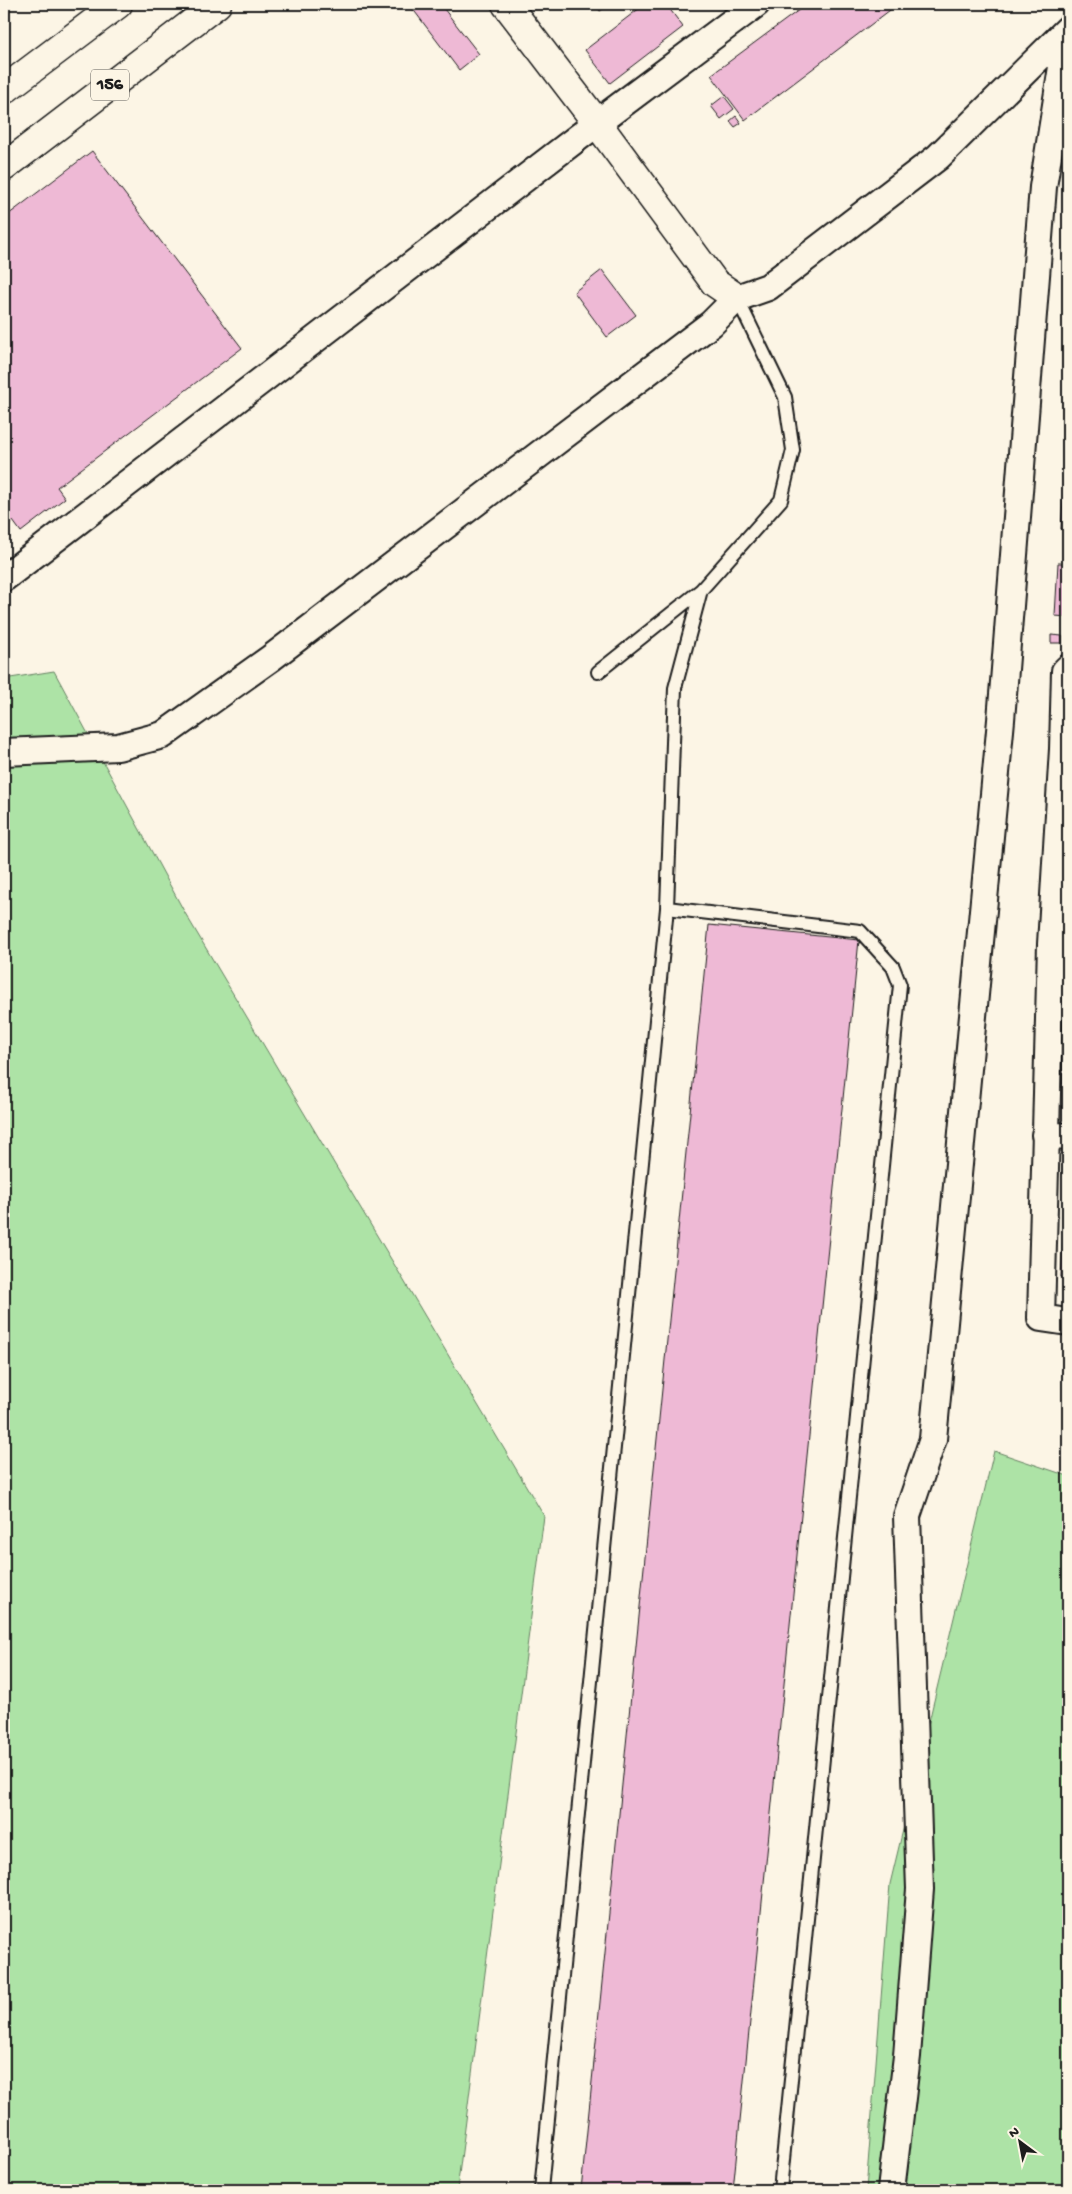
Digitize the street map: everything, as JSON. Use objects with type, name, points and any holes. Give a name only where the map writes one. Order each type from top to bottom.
[{"type":"main road","points":[[4,90],[118,4]]},
{"type":"main road","name":"156","points":[[4,167],[217,4]]},
{"type":"main road","points":[[506,4],[597,123],[714,283],[737,298]]},
{"type":"street","points":[[4,578],[597,123],[756,4]]},
{"type":"street","points":[[4,752],[118,748],[163,735],[272,658],[704,330],[737,298],[768,287],[938,157],[1068,29]]},
{"type":"street","points":[[891,2190],[907,2056],[920,1889],[907,1516],[933,1439],[1001,720],[1043,187],[1068,29]]},
{"type":"street","points":[[1068,668],[1065,671],[1057,1136],[1041,1318],[1068,1322]]},
{"type":"lane","points":[[598,672],[701,590],[782,500],[793,450],[785,397],[737,298]]},
{"type":"lane","points":[[541,2190],[667,908],[675,688],[701,590]]},
{"type":"lane","points":[[667,908],[860,931],[893,967],[900,985],[780,2190]]},
{"type":"green space","points":[[54,671],[185,913],[544,1516],[457,2190],[4,2190],[4,679]]},
{"type":"green space","points":[[994,1451],[1068,1476],[1068,2190],[866,2190],[890,1884]]},
{"type":"building","points":[[409,4],[447,4],[449,6],[444,9],[479,54],[459,70]]},
{"type":"building","points":[[594,4],[610,4],[600,11]]},
{"type":"building","points":[[645,4],[666,4],[683,27],[610,83],[585,50]]},
{"type":"building","points":[[807,4],[898,4],[745,120],[711,75]]},
{"type":"building","points":[[724,96],[734,109],[721,119],[711,106]]},
{"type":"building","points":[[736,116],[741,123],[735,127],[730,121]]},
{"type":"building","points":[[92,151],[242,348],[57,487],[65,498],[21,532],[13,521],[4,528],[4,218]]},
{"type":"building","points":[[602,270],[636,315],[607,337],[574,292]]},
{"type":"building","points":[[1068,424],[1068,467],[1065,467]]},
{"type":"building","points":[[1064,486],[1068,486],[1068,529],[1061,529]]},
{"type":"building","points":[[1058,563],[1068,563],[1068,617],[1055,616]]},
{"type":"building","points":[[1051,635],[1062,636],[1062,643],[1051,643]]},
{"type":"building","points":[[709,925],[859,940],[733,2190],[581,2190]]},
{"type":"building","points":[[1068,1041],[1068,1085],[1063,1084]]},
{"type":"building","points":[[1067,1162],[1068,1206],[1064,1206]]},
{"type":"building","points":[[1063,1243],[1068,1244],[1068,1278],[1061,1277]]}]
